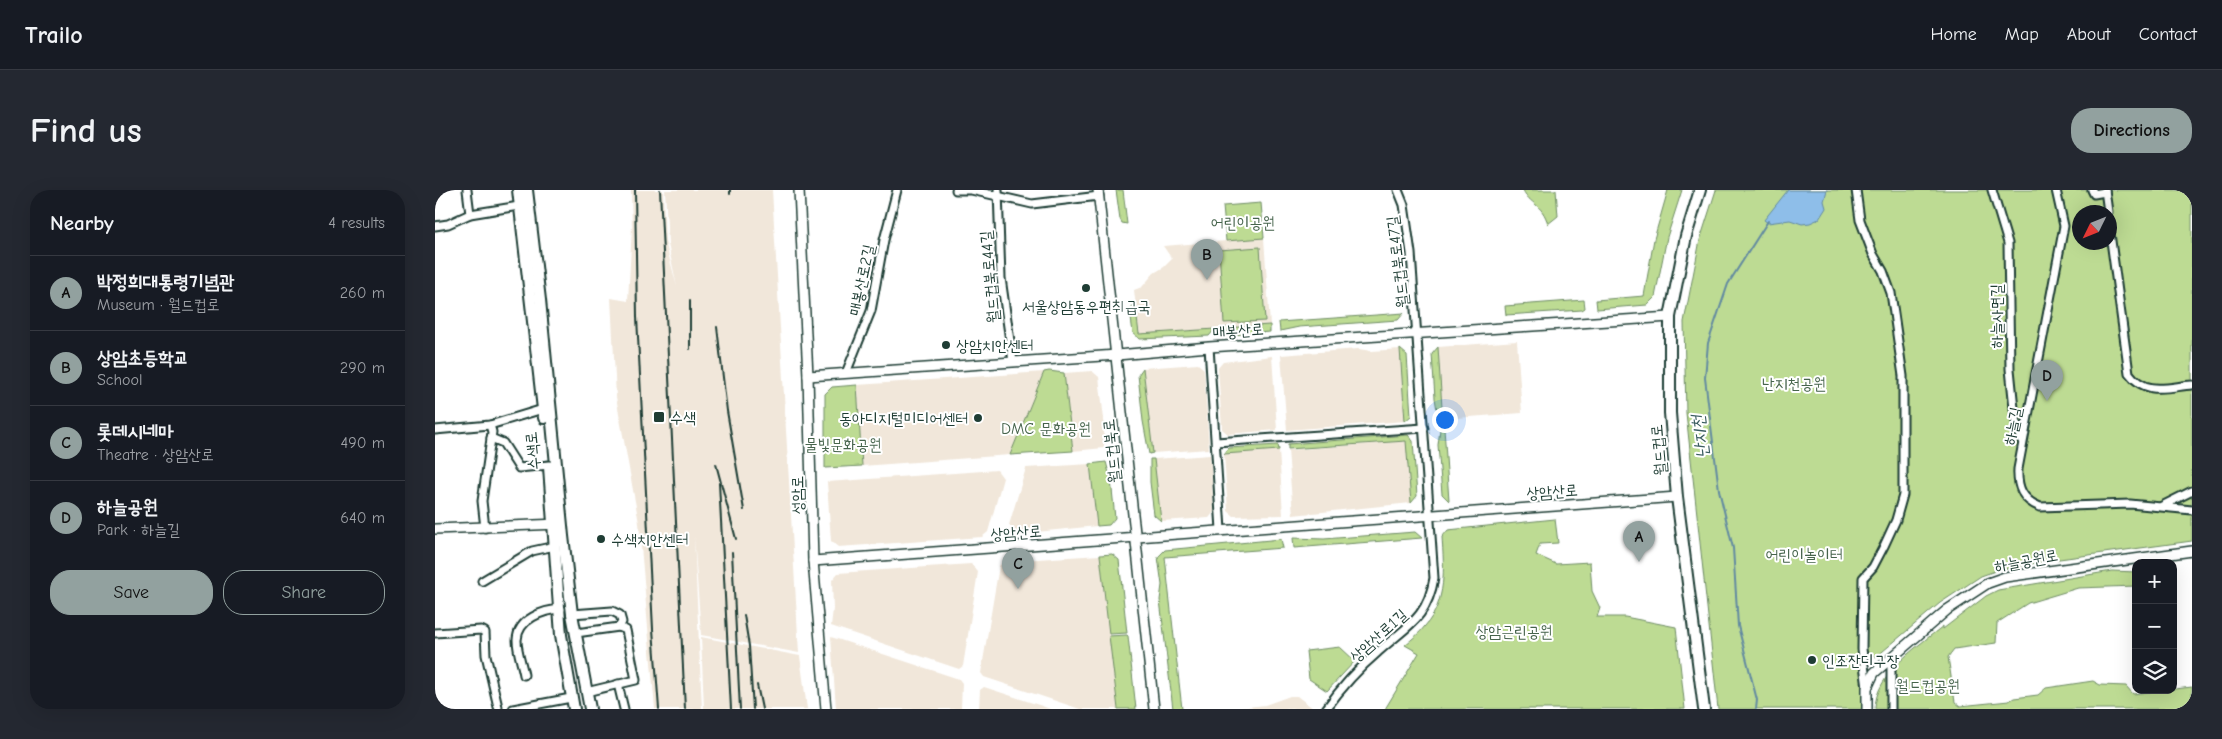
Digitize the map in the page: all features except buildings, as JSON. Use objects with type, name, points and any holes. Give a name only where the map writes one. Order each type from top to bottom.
[{"type":"main road","name":"수색로","points":[[518,190],[519,206],[532,274],[558,524],[555,546],[561,609],[561,636],[574,709]]},
{"type":"main road","name":"수색로","points":[[527,190],[532,274],[549,465],[572,614],[590,709]]},
{"type":"main road","name":"성암로","points":[[799,190],[808,376],[813,561],[826,709]]},
{"type":"main road","name":"월드컵로","points":[[1700,190],[1686,236],[1670,317],[1670,413],[1677,497],[1704,709]]},
{"type":"main road","name":"월드컵북로","points":[[1099,193],[1154,709]]},
{"type":"main road","name":"매봉산로","points":[[808,376],[1209,347],[1670,317]]},
{"type":"main road","name":"상암산로","points":[[813,561],[1677,497]]},
{"type":"main road","points":[[435,530],[558,524]]},
{"type":"main road","name":"하늘공원로","points":[[1867,688],[1875,673],[1947,610],[1988,583],[2005,577],[2192,551]]},
{"type":"main road","points":[[1867,688],[1867,709]]},
{"type":"street","points":[[467,190],[470,214]]},
{"type":"street","name":"매봉산로2길","points":[[846,373],[871,311],[883,240],[897,190]]},
{"type":"street","points":[[957,190],[998,193],[1033,204],[1099,193]]},
{"type":"street","name":"월드컵북로47길","points":[[1398,190],[1407,224],[1418,333]]},
{"type":"street","points":[[1856,190],[1861,220],[1873,254],[1883,271],[1891,293],[1903,376],[1903,495],[1896,520],[1884,546],[1873,567],[1863,578],[1862,649],[1867,688]]},
{"type":"street","name":"하늘사면길","points":[[1992,190],[2008,243],[2010,369],[2015,418],[2022,443]]},
{"type":"street","name":"하늘길","points":[[2056,190],[2064,226],[2022,443],[2018,483],[2021,493],[2031,503],[2040,507],[2130,504],[2192,510]]},
{"type":"street","points":[[2093,190],[2094,194],[2105,191],[2107,205]]},
{"type":"street","name":"월드컵북로44길","points":[[998,193],[1001,278],[1013,362]]},
{"type":"street","points":[[435,226],[448,224],[470,214],[519,206]]},
{"type":"street","points":[[2112,250],[2129,374],[2137,383],[2151,389],[2192,385]]},
{"type":"street","points":[[1418,333],[1430,515]]},
{"type":"street","points":[[1209,347],[1221,530]]},
{"type":"street","points":[[435,430],[489,425],[543,409]]},
{"type":"street","points":[[485,528],[482,500],[491,438],[489,425]]},
{"type":"street","points":[[1216,442],[1424,428]]},
{"type":"street","points":[[491,438],[503,443],[519,468],[549,465]]},
{"type":"street","points":[[2162,506],[2192,491]]},
{"type":"street","name":"상암산로1길","points":[[1326,709],[1360,668],[1414,623],[1429,602],[1434,578],[1430,515]]},
{"type":"street","points":[[482,581],[532,552],[555,546]]},
{"type":"street","points":[[525,675],[517,641],[520,630],[536,614],[561,609]]},
{"type":"street","points":[[572,614],[612,611],[620,615],[622,622],[619,626]]},
{"type":"street","points":[[576,633],[619,626],[626,630],[637,680],[586,692]]},
{"type":"street","points":[[435,633],[481,630],[485,632],[485,655],[499,708]]},
{"type":"street","points":[[1891,659],[1891,709]]},
{"type":"street","points":[[618,684],[624,709]]},
{"type":"street","points":[[513,709],[571,698]]},
{"type":"shaded area","points":[[631,190],[663,190],[665,241],[677,287],[668,244],[665,190],[772,190],[799,653],[701,635],[694,536],[702,709],[655,709],[639,523],[616,397],[611,298],[628,301],[632,227]]},
{"type":"shaded area","points":[[1264,238],[1270,325],[1139,334],[1134,290],[1142,287],[1154,273],[1172,259],[1163,246]]},
{"type":"shaded area","points":[[1517,341],[1522,413],[1443,419],[1438,347]]},
{"type":"shaded area","points":[[1358,349],[1372,351],[1400,349],[1405,421],[1287,430],[1281,355]]},
{"type":"shaded area","points":[[1272,356],[1277,430],[1228,434],[1222,429],[1218,368],[1223,362]]},
{"type":"shaded area","points":[[1198,364],[1204,369],[1209,449],[1153,453],[1143,368]]},
{"type":"shaded area","points":[[1092,371],[1099,377],[1104,419],[1104,448],[1073,451],[1064,373]]},
{"type":"shaded area","points":[[1044,372],[1010,455],[862,466],[857,385]]},
{"type":"shaded area","points":[[1407,441],[1411,503],[1293,515],[1288,450]]},
{"type":"shaded area","points":[[1279,450],[1283,515],[1234,516],[1228,511],[1224,454]]},
{"type":"shaded area","points":[[1210,455],[1214,512],[1209,518],[1161,521],[1154,459]]},
{"type":"shaded area","points":[[1090,464],[1097,526],[1016,534],[1009,525],[1026,468]]},
{"type":"shaded area","points":[[997,470],[1003,478],[988,532],[982,537],[838,547],[831,541],[827,482]]},
{"type":"shaded area","points":[[1100,555],[1118,709],[1080,709],[984,677],[981,673],[999,566],[1005,561]]},
{"type":"shaded area","points":[[971,564],[978,572],[963,666],[959,669],[831,626],[833,609],[832,580],[838,573]]},
{"type":"shaded area","points":[[701,637],[800,656],[807,709],[704,709]]},
{"type":"shaded area","points":[[831,637],[959,679],[962,683],[961,709],[836,709]]},
{"type":"shaded area","points":[[984,687],[1050,709],[979,709],[980,690]]},
{"type":"shaded area","points":[[1290,696],[1297,696],[1314,709],[1230,709],[1265,705]]},
{"type":"green space","points":[[1116,190],[1123,190],[1127,224],[1122,223],[1120,219]]},
{"type":"green space","points":[[1523,190],[1556,190],[1558,216],[1548,224],[1543,212],[1529,199]]},
{"type":"green space","points":[[1668,190],[1682,190],[1667,237],[1655,297],[1647,305],[1597,309],[1596,300],[1644,296],[1654,239]]},
{"type":"green space","points":[[1716,190],[2192,190],[2192,541],[2052,560],[1998,570],[1981,576],[1940,603],[1876,657],[1862,649],[1867,709],[1718,709],[1686,413],[1684,322],[1700,240]]},
{"type":"green space","name":"어린이공원","points":[[1261,203],[1264,238],[1226,241],[1223,206]]},
{"type":"green space","points":[[1260,247],[1265,321],[1224,323],[1219,250]]},
{"type":"green space","points":[[1584,300],[1585,308],[1582,310],[1506,315],[1505,306]]},
{"type":"green space","points":[[1135,302],[1139,334],[1215,329],[1209,336],[1140,339],[1133,333],[1130,311]]},
{"type":"green space","points":[[1404,313],[1398,320],[1299,327],[1280,331],[1279,322]]},
{"type":"green space","points":[[1270,325],[1270,332],[1231,335],[1223,328]]},
{"type":"green space","points":[[1438,347],[1443,423],[1439,423],[1435,398],[1432,354]]},
{"type":"green space","points":[[1400,349],[1407,355],[1411,416],[1405,421]]},
{"type":"green space","points":[[1143,368],[1153,453],[1149,454],[1138,375]]},
{"type":"green space","name":"DMC 문화공원","points":[[1044,372],[1064,373],[1073,451],[1010,455]]},
{"type":"green space","name":"물빛문화공원","points":[[857,385],[862,466],[825,468],[825,394],[832,387]]},
{"type":"green space","points":[[1444,428],[1449,501],[1442,494],[1438,445],[1440,429]]},
{"type":"green space","points":[[1408,435],[1413,441],[1417,496],[1411,503],[1406,441],[1288,449],[1288,444]]},
{"type":"green space","points":[[1278,445],[1279,450],[1224,454],[1229,448]]},
{"type":"green space","points":[[1150,459],[1154,459],[1161,521],[1154,515],[1150,482]]},
{"type":"green space","points":[[1106,462],[1111,480],[1115,518],[1109,525],[1097,526],[1090,464]]},
{"type":"green space","name":"상암근린공원","points":[[1555,519],[1558,543],[1540,544],[1536,555],[1556,564],[1590,562],[1592,591],[1600,608],[1597,617],[1625,617],[1676,627],[1685,709],[1385,709],[1419,653],[1405,645],[1423,629],[1432,616],[1441,595],[1443,584],[1442,537],[1448,530]]},
{"type":"green space","points":[[1415,532],[1422,538],[1294,548],[1293,538],[1324,539]]},
{"type":"green space","points":[[1281,539],[1283,548],[1165,557],[1182,709],[1173,709],[1160,600],[1162,585],[1158,557],[1165,550]]},
{"type":"green space","points":[[1112,554],[1119,560],[1127,633],[1109,634],[1100,555]]},
{"type":"green space","name":"월드컵공원","points":[[2112,571],[2132,572],[2132,586],[2078,588],[2028,603],[1997,623],[1996,643],[1954,649],[1948,657],[1955,702],[1960,706],[2009,701],[2014,698],[2038,695],[2046,688],[2093,681],[2100,685],[2126,686],[2132,694],[2177,694],[2177,689],[2192,687],[2192,709],[1875,709],[1877,696],[1882,684],[1910,652],[1943,626],[1943,629],[1986,596],[1998,590]]},
{"type":"green space","points":[[1127,635],[1136,709],[1118,709],[1109,636]]},
{"type":"green space","points":[[1340,647],[1355,661],[1327,691],[1309,679],[1306,651]]},
{"type":"water","points":[[1788,190],[1827,190],[1824,201],[1826,208],[1819,219],[1802,224],[1790,220],[1768,223],[1764,220]]},
{"type":"waterway","name":"난지천","points":[[1756,709],[1757,700],[1738,626],[1733,548],[1719,490],[1705,378],[1708,343],[1728,284],[1768,221]]},
{"type":"railway","points":[[635,190],[637,317],[653,629],[659,709]]},
{"type":"railway","points":[[660,190],[685,709]]},
{"type":"railway","points":[[690,301],[690,349]]},
{"type":"railway","points":[[717,327],[727,411],[744,510]]},
{"type":"railway","points":[[716,464],[736,539]]},
{"type":"railway","points":[[719,483],[731,709]]},
{"type":"railway","points":[[732,552],[740,709]]},
{"type":"railway","points":[[744,615],[749,646],[753,709]]},
{"type":"railway","points":[[757,685],[762,709]]},
{"type":"place","name":"상암초등학교","points":[[1207,280]]},
{"type":"place","name":"서울상암동우편취급국","points":[[1086,288]]},
{"type":"place","name":"상암치안센터","points":[[946,345]]},
{"type":"place","name":"하늘공원","points":[[2047,401]]},
{"type":"place","name":"수색","points":[[659,417]]},
{"type":"place","name":"동아디지털미디어센터","points":[[978,418]]},
{"type":"place","name":"수색치안센터","points":[[601,539]]},
{"type":"place","name":"박정희대통령기념관","points":[[1639,562]]},
{"type":"place","name":"롯데시네마","points":[[1018,589]]},
{"type":"place","name":"인조잔디구장","points":[[1812,660]]},
{"type":"park label","name":"난지천공원","points":[[1794,383]]},
{"type":"park label","name":"어린이놀이터","points":[[1804,554]]}]
